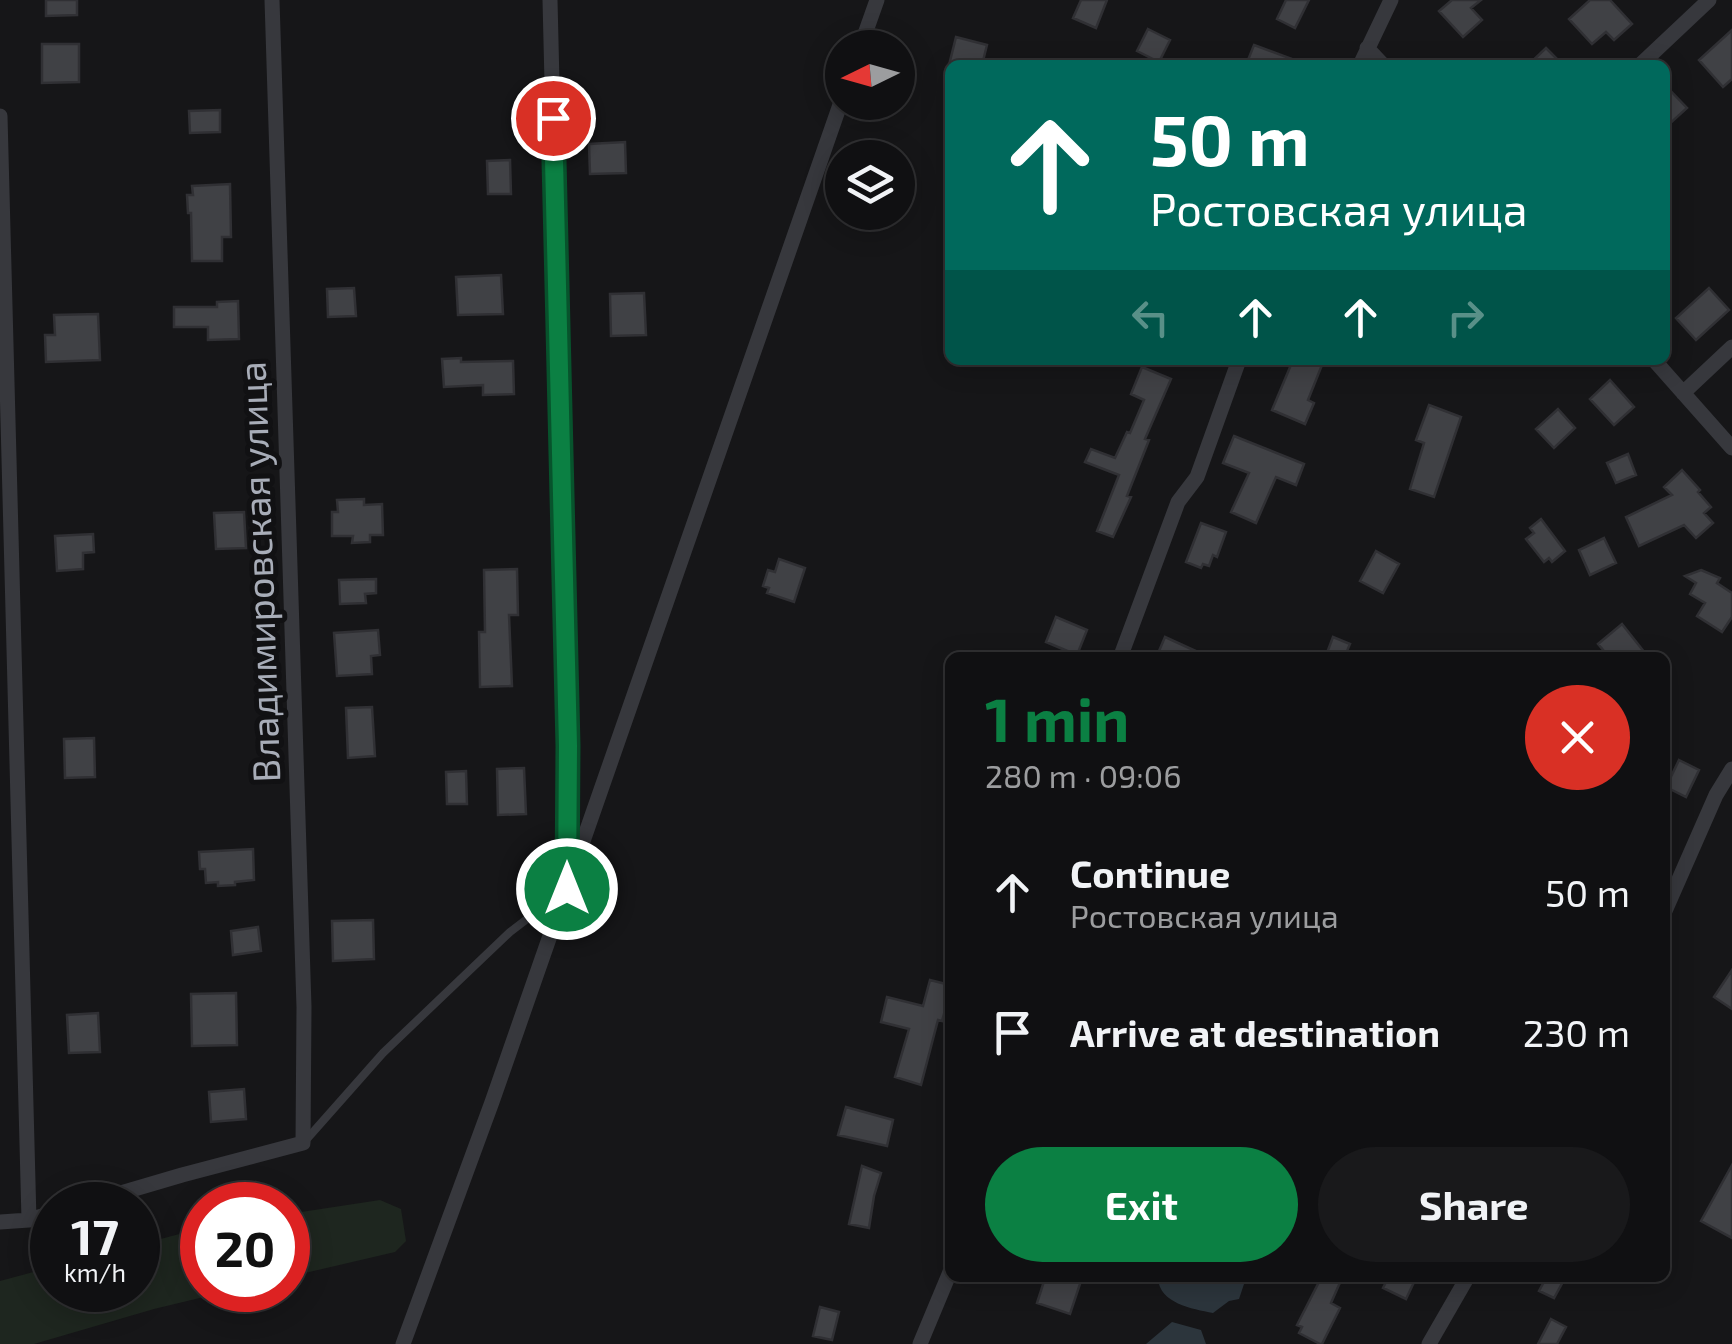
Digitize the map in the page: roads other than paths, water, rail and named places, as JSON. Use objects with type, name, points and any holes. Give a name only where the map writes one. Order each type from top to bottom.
[{"type":"street","name":"Владимировская улица","points":[[272,0],[304,1008],[303,1143]]},
{"type":"street","points":[[550,0],[568,746]]},
{"type":"street","points":[[866,30],[877,0]]},
{"type":"street","points":[[1362,60],[1391,0]]},
{"type":"street","points":[[1645,60],[1709,0]]},
{"type":"street","points":[[1367,48],[1378,60]]},
{"type":"street","points":[[0,116],[29,1220],[0,1222]]},
{"type":"street","points":[[403,1344],[492,1102],[834,120]]},
{"type":"street","points":[[1683,392],[1732,347]]},
{"type":"street","points":[[1122,652],[1178,502],[1197,477],[1237,365]]},
{"type":"street","points":[[1659,365],[1732,448]]},
{"type":"street","points":[[1670,900],[1716,795],[1732,769]]},
{"type":"street","points":[[156,1182],[303,1143]]},
{"type":"street","points":[[920,1344],[946,1282]]},
{"type":"street","points":[[1428,1344],[1464,1282]]},
{"type":"lane","points":[[303,1143],[383,1054],[510,932],[567,889],[568,746]]}]
